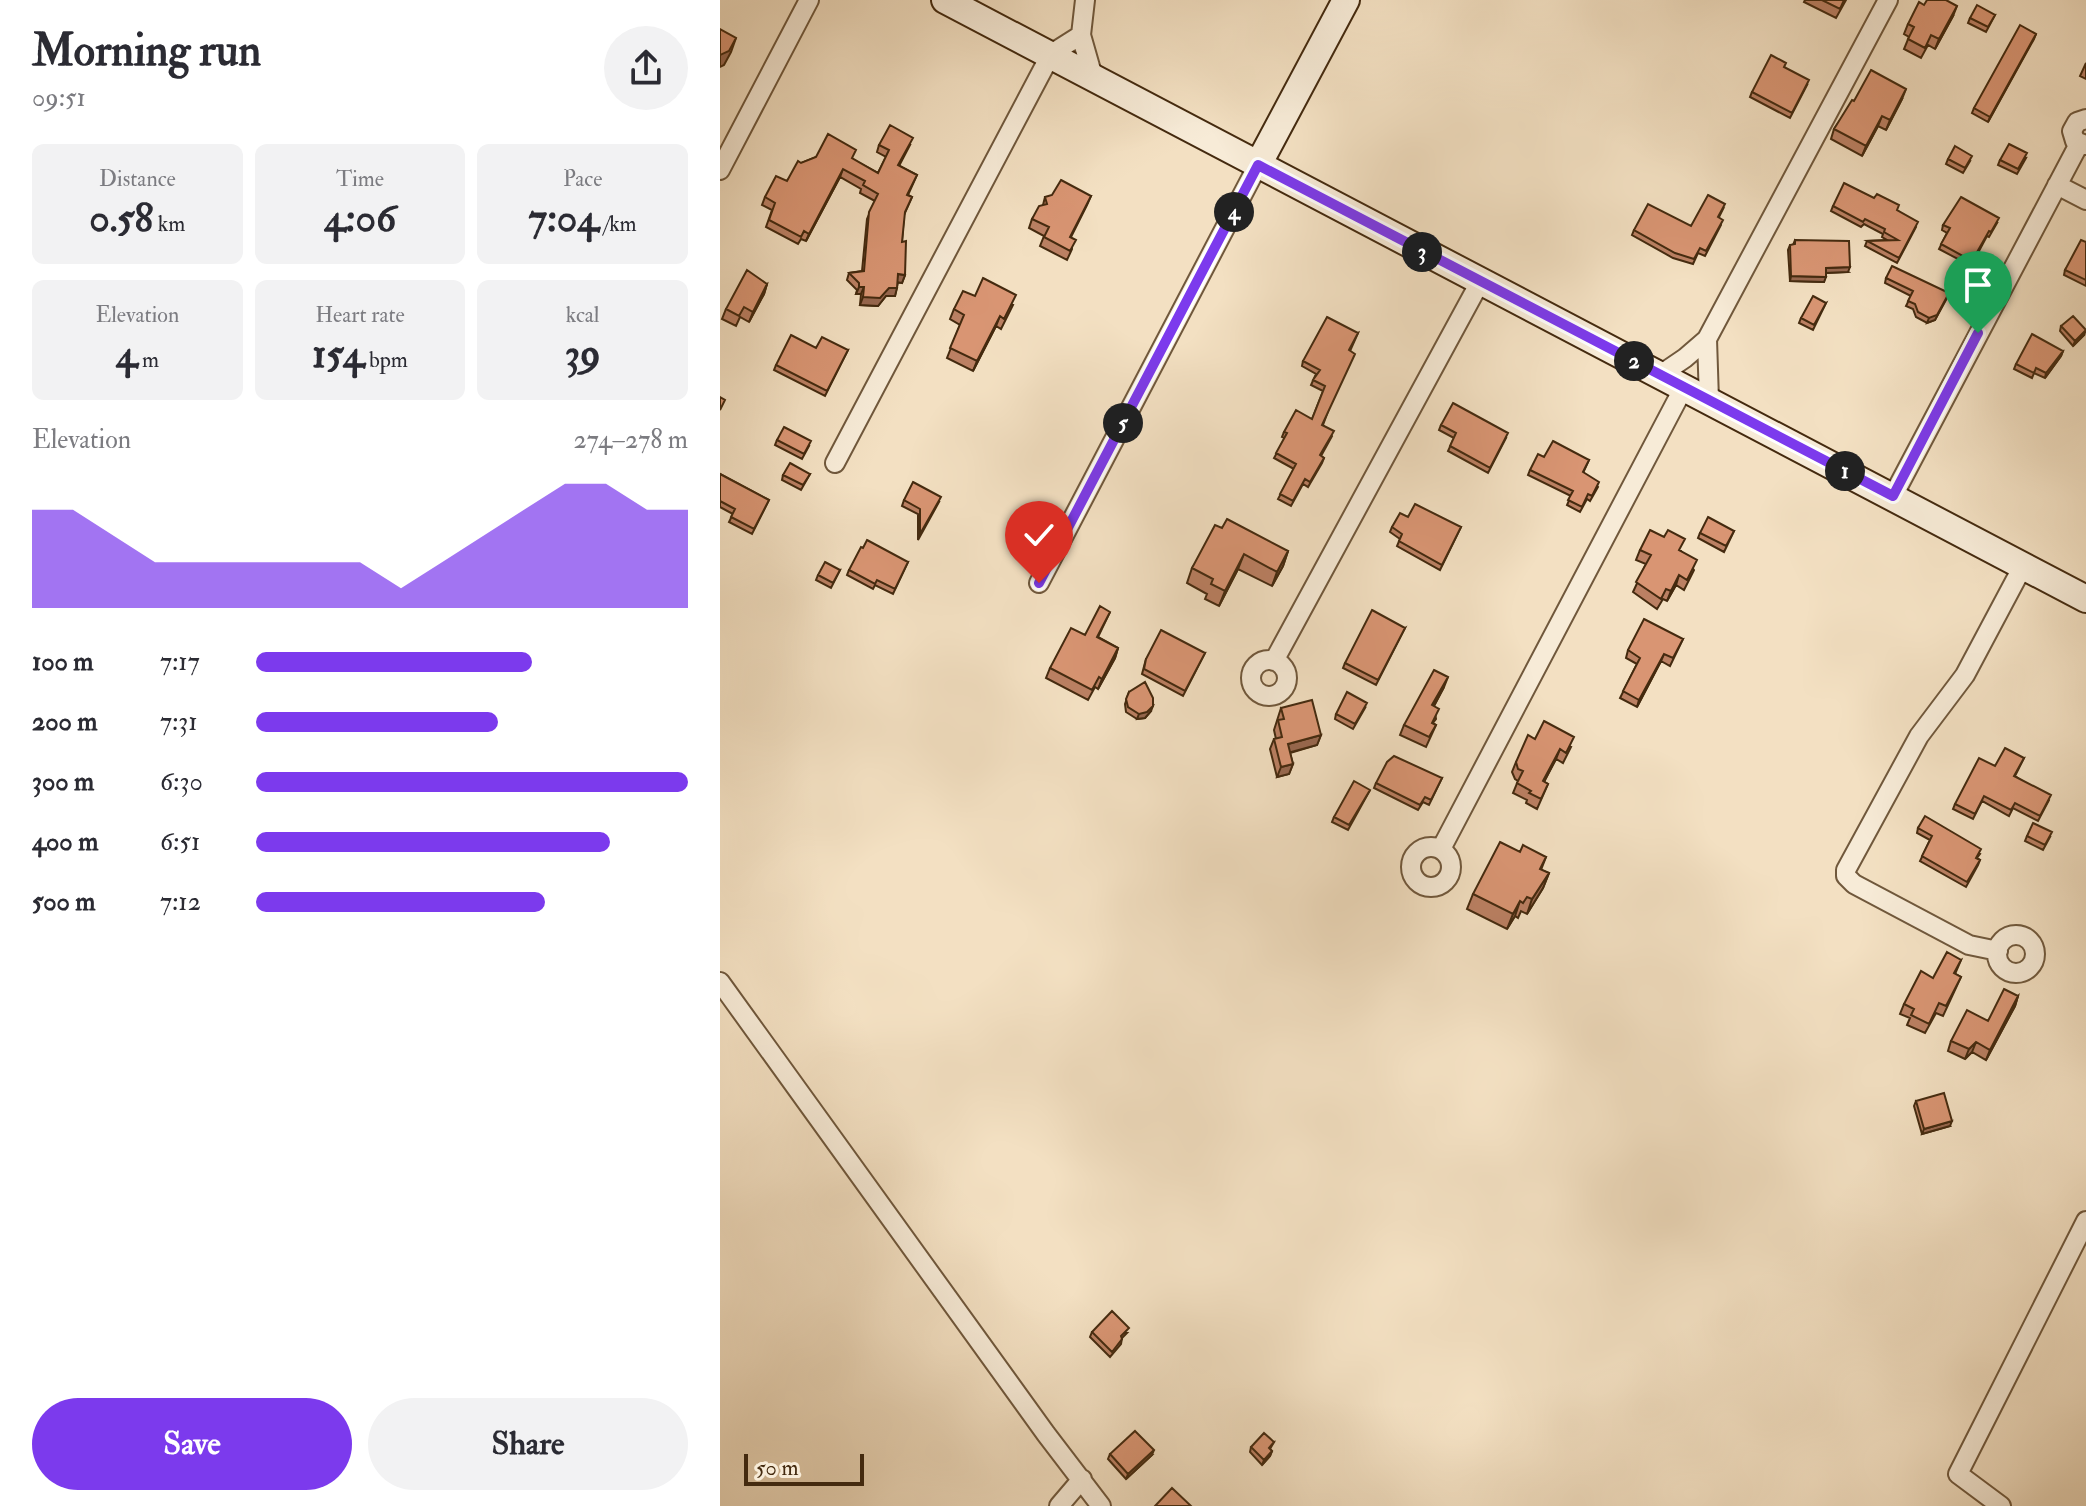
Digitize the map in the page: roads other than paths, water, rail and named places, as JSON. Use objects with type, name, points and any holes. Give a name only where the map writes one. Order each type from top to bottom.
[{"type":"street","points":[[720,170],[809,0]]},
{"type":"street","points":[[945,0],[2086,599]]},
{"type":"street","points":[[1085,0],[1081,35],[1093,77]]},
{"type":"street","points":[[1039,583],[1346,0]]},
{"type":"street","points":[[1660,375],[1707,339],[1888,0]]},
{"type":"street","points":[[835,463],[1051,54],[1081,35]]},
{"type":"street","points":[[1893,496],[2057,185],[2082,145],[2072,131],[2077,122],[2086,119]]},
{"type":"street","points":[[2057,185],[2086,200]]},
{"type":"street","points":[[1274,661],[1480,282]]},
{"type":"street","points":[[1707,339],[1709,400]]},
{"type":"street","points":[[1441,849],[1684,387]]},
{"type":"street","points":[[1998,951],[1969,945],[1854,884],[1846,876],[1846,870],[1919,736],[1965,675],[2023,566]]},
{"type":"street","points":[[720,982],[1101,1506]]},
{"type":"street","points":[[2001,1506],[1958,1474],[2086,1221]]},
{"type":"street","points":[[1059,1506],[1082,1479]]}]
